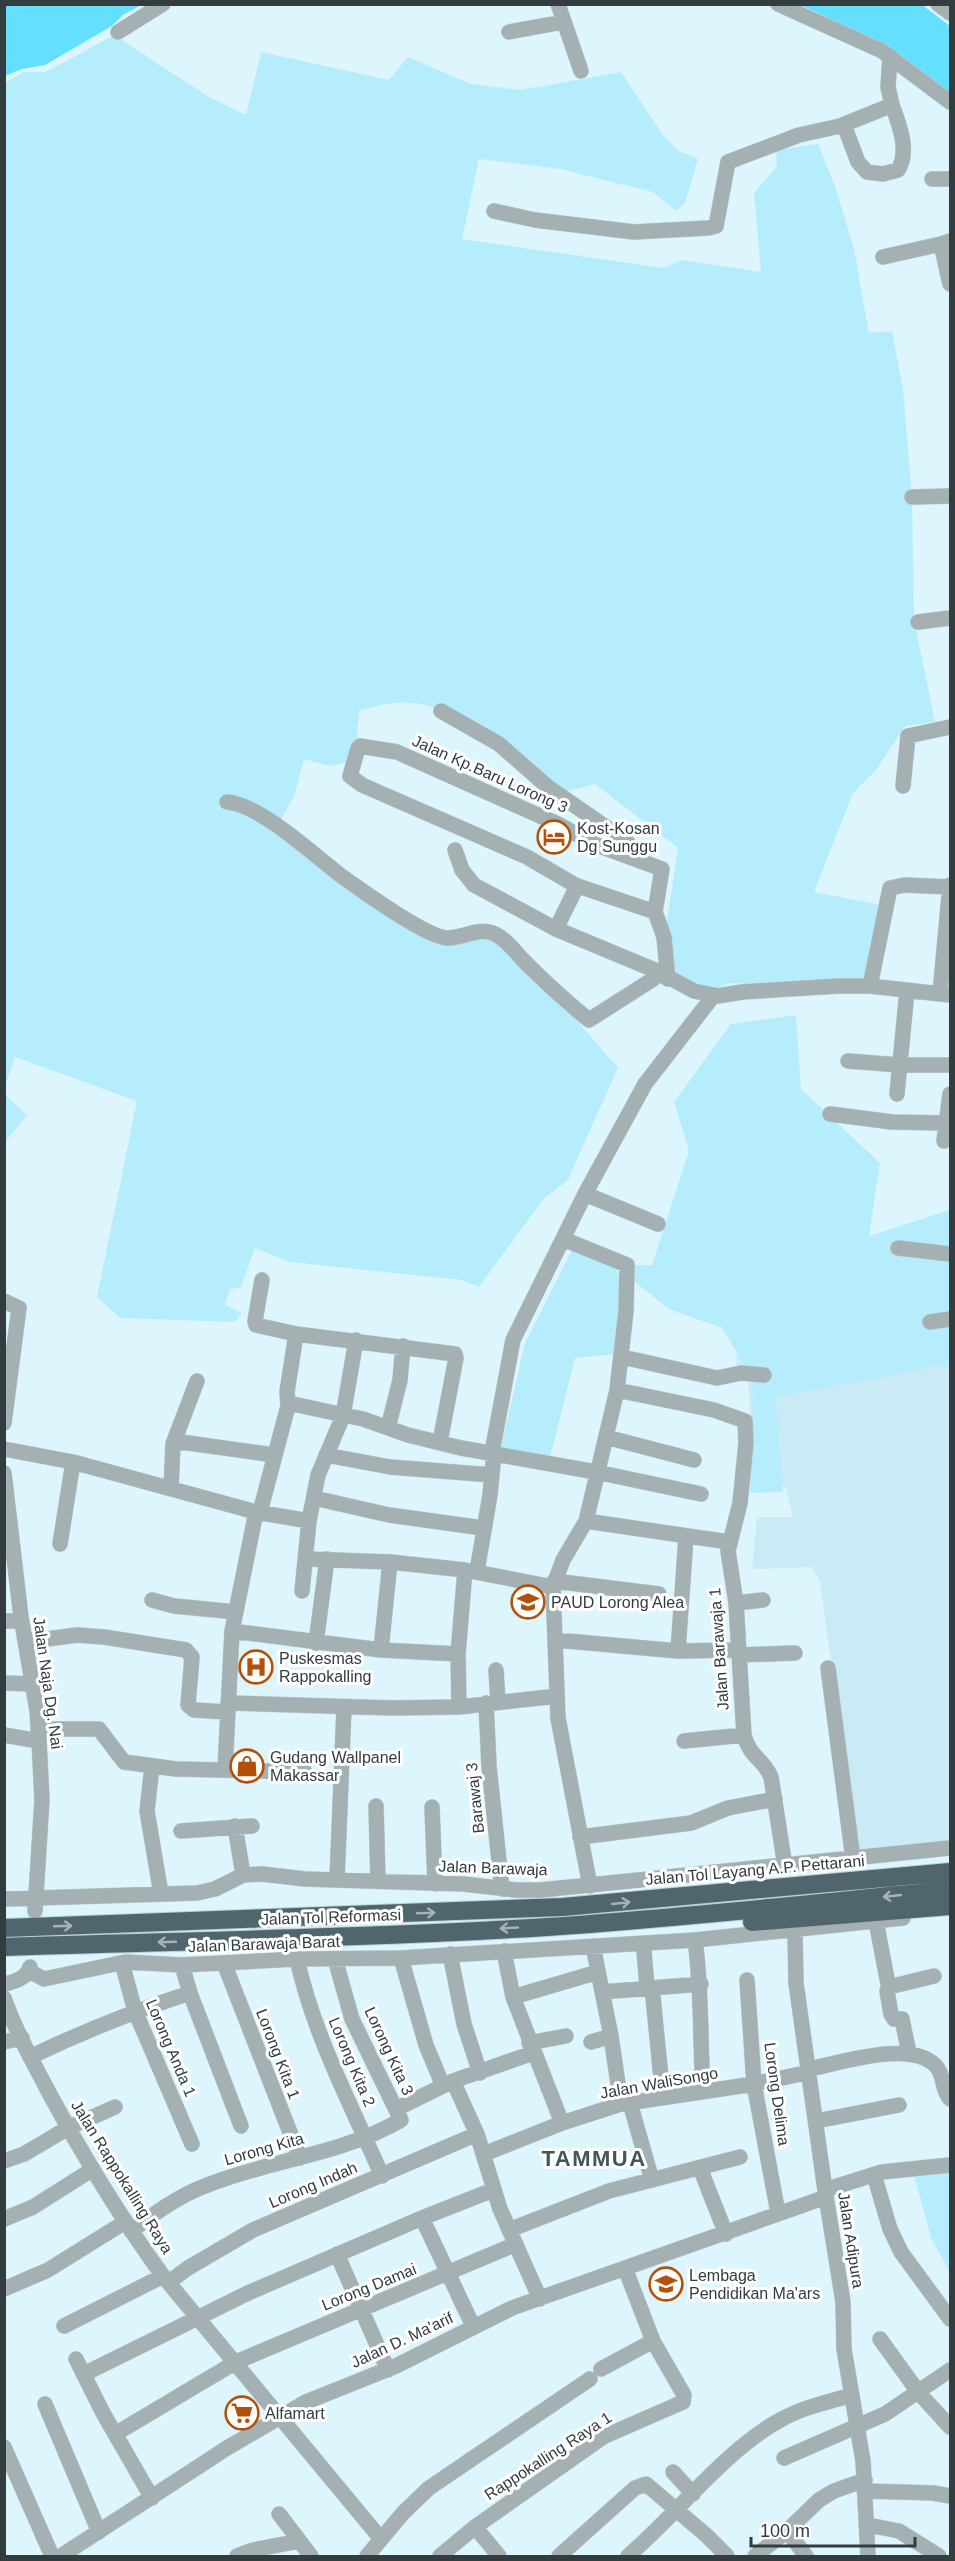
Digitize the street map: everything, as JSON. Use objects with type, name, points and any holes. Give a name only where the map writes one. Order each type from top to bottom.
[{"type":"highway","points":[[698,1895],[951,1860]]},
{"type":"highway","name":"Jalan Tol Layang A.P. Pettarani","points":[[563,1907],[951,1872]]},
{"type":"highway","name":"Jalan Tol Reformasi","points":[[4,1947],[299,1938],[546,1927],[659,1919],[951,1890]]},
{"type":"highway","points":[[546,1927],[668,1927],[951,1906]]},
{"type":"highway","name":"Jalan Tol Reformasi","points":[[4,1928],[563,1907]]},
{"type":"street","points":[[118,32],[163,4]]},
{"type":"street","points":[[558,4],[581,71]]},
{"type":"street","points":[[778,4],[890,56],[951,102]]},
{"type":"street","points":[[938,4],[951,14]]},
{"type":"street","points":[[509,32],[563,22]]},
{"type":"street","points":[[844,124],[858,162],[867,172],[883,174],[898,170],[903,162],[901,128],[888,87],[890,56]]},
{"type":"street","points":[[494,211],[535,220],[634,232],[716,226],[728,162],[799,135],[844,124],[892,105]]},
{"type":"street","points":[[932,179],[951,179]]},
{"type":"street","points":[[883,256],[946,242],[951,284]]},
{"type":"street","points":[[912,497],[951,496]]},
{"type":"street","points":[[918,622],[951,618]]},
{"type":"street","points":[[441,711],[499,744],[554,791],[627,842],[624,854]]},
{"type":"street","points":[[903,786],[908,736],[951,728]]},
{"type":"street","name":"Jalan Kp.Baru Lorong 3","points":[[577,886],[532,860],[386,796],[351,778],[358,747],[389,749],[558,824],[590,842],[662,869],[655,912]]},
{"type":"street","points":[[226,802],[246,805],[302,842],[341,875],[437,936],[456,938],[479,932],[494,933],[513,947],[527,964],[590,1020],[670,979]]},
{"type":"street","points":[[455,850],[462,870],[474,885],[556,929],[670,979],[714,995],[870,986],[945,994],[950,886],[891,886],[870,986]]},
{"type":"street","points":[[556,929],[577,886],[604,893],[655,912],[664,937],[670,979]]},
{"type":"street","points":[[897,1094],[907,991]]},
{"type":"street","points":[[459,1707],[458,1654],[471,1570],[489,1507],[493,1452],[513,1340],[585,1194],[645,1084],[714,995]]},
{"type":"street","points":[[848,1061],[899,1065],[951,1065]]},
{"type":"street","points":[[944,1141],[951,1094]]},
{"type":"street","points":[[830,1114],[892,1122],[946,1123]]},
{"type":"street","points":[[585,1194],[658,1224]]},
{"type":"street","points":[[562,1239],[627,1265],[622,1357],[617,1390],[586,1521],[563,1560],[554,1584],[557,1696],[561,1737],[590,1886]]},
{"type":"street","points":[[898,1248],[951,1254]]},
{"type":"street","points":[[262,1280],[256,1325],[297,1334],[403,1346],[456,1356],[440,1443]]},
{"type":"street","points":[[4,1301],[19,1308],[8,1370],[4,1423]]},
{"type":"street","points":[[930,1322],[951,1319]]},
{"type":"street","points":[[225,1770],[232,1631],[258,1512],[288,1403],[287,1392],[297,1334]]},
{"type":"street","points":[[302,1591],[309,1521],[318,1475],[343,1416],[356,1340]]},
{"type":"street","points":[[388,1428],[400,1380],[403,1346]]},
{"type":"street","points":[[622,1357],[717,1378],[741,1373],[764,1375]]},
{"type":"street","points":[[171,1488],[174,1441],[197,1381]]},
{"type":"street","name":"Jalan Barawaja 1","points":[[617,1390],[714,1410],[746,1422],[740,1503],[729,1542],[729,1566],[736,1603],[744,1735],[749,1752],[769,1772],[785,1866]]},
{"type":"street","points":[[288,1403],[363,1419],[408,1435],[440,1443],[701,1494]]},
{"type":"street","points":[[606,1437],[694,1460]]},
{"type":"street","points":[[174,1441],[274,1455]]},
{"type":"street","points":[[4,1449],[73,1462],[258,1512],[309,1521]]},
{"type":"street","points":[[326,1455],[390,1467],[492,1475]]},
{"type":"street","points":[[60,1544],[73,1462]]},
{"type":"street","name":"Jalan Naja Dg. Nai","points":[[4,1473],[21,1621],[39,1735],[42,1800],[36,1905]]},
{"type":"street","points":[[314,1498],[389,1515],[483,1528]]},
{"type":"street","points":[[586,1521],[729,1542]]},
{"type":"street","points":[[678,1651],[686,1537]]},
{"type":"street","points":[[307,1559],[390,1562],[471,1570],[554,1584],[659,1594]]},
{"type":"street","points":[[316,1643],[327,1559]]},
{"type":"street","points":[[381,1650],[390,1562]]},
{"type":"street","points":[[152,1600],[174,1606],[236,1612]]},
{"type":"street","points":[[736,1603],[764,1600]]},
{"type":"street","points":[[4,1621],[21,1621]]},
{"type":"street","points":[[232,1631],[381,1650],[458,1654]]},
{"type":"street","points":[[25,1642],[65,1636],[104,1636],[186,1650],[192,1657],[188,1705],[194,1710],[227,1707],[459,1707],[557,1696]]},
{"type":"street","points":[[556,1640],[678,1651],[795,1653]]},
{"type":"street","points":[[828,1668],[853,1859]]},
{"type":"street","name":"Barawaj 3","points":[[496,1670],[489,1766],[502,1889]]},
{"type":"street","points":[[4,1683],[32,1684]]},
{"type":"street","points":[[337,1880],[344,1708]]},
{"type":"street","points":[[4,1735],[39,1735],[99,1729],[124,1762],[152,1767],[305,1772]]},
{"type":"street","points":[[684,1742],[744,1735]]},
{"type":"street","points":[[152,1767],[147,1811],[161,1894]]},
{"type":"street","points":[[580,1837],[691,1823],[728,1808],[775,1799]]},
{"type":"street","points":[[376,1806],[378,1881]]},
{"type":"street","points":[[432,1806],[435,1884]]},
{"type":"street","points":[[235,1826],[243,1875]]},
{"type":"street","points":[[181,1831],[252,1826]]},
{"type":"street","name":"Jalan Barawaja","points":[[4,1899],[36,1905],[209,1891],[243,1875],[262,1874],[541,1890],[951,1848]]},
{"type":"street","name":"Jalan Barawaja Barat","points":[[4,1984],[21,1978],[30,1969],[44,1979],[122,1963],[182,1965],[297,1959],[401,1958],[695,1940],[951,1912]]},
{"type":"street","points":[[876,1921],[886,1982],[891,1986]]},
{"type":"street","name":"Jalan Adipura","points":[[795,1930],[796,1983],[810,2070],[825,2194],[843,2302],[844,2349],[866,2486],[868,2556]]},
{"type":"street","points":[[695,1940],[701,1984],[700,2037],[704,2092]]},
{"type":"street","points":[[593,1946],[626,2104],[652,2180]]},
{"type":"street","points":[[504,1951],[513,1997],[562,2123]]},
{"type":"street","points":[[644,1951],[663,2098]]},
{"type":"street","points":[[450,1954],[464,2024],[480,2073]]},
{"type":"street","points":[[401,1958],[426,2045],[477,2134],[493,2190],[530,2282],[540,2299]]},
{"type":"street","name":"Lorong Kita 2","points":[[297,1959],[305,1995],[340,2087],[382,2176]]},
{"type":"street","name":"Lorong Kita 3","points":[[335,1959],[352,2019],[396,2109],[531,2048],[566,2036]]},
{"type":"street","name":"Lorong Anda 1","points":[[122,1963],[135,2011],[192,2144]]},
{"type":"street","name":"Lorong Kita 1","points":[[224,1963],[300,2158]]},
{"type":"street","points":[[182,1965],[190,1993],[241,2126]]},
{"type":"street","points":[[513,1997],[598,1972]]},
{"type":"street","points":[[891,1986],[934,1976]]},
{"type":"street","name":"Lorong Delima","points":[[747,1980],[754,2084],[778,2212]]},
{"type":"street","points":[[602,1992],[701,1984]]},
{"type":"street","points":[[891,1986],[887,1994],[891,2017],[902,2019],[909,2053],[935,2065],[940,2073],[944,2092],[951,2099]]},
{"type":"street","points":[[30,2057],[85,2030],[190,1993]]},
{"type":"street","name":"Jalan Rappokalling Raya","points":[[4,1998],[30,2057],[68,2128],[128,2227],[166,2279],[381,2539]]},
{"type":"street","points":[[591,2042],[611,2036]]},
{"type":"street","points":[[4,2042],[22,2038]]},
{"type":"street","name":"Jalan WaliSongo","points":[[484,2154],[562,2123],[626,2104],[754,2084],[891,2053],[909,2053]]},
{"type":"street","points":[[816,2121],[899,2105]]},
{"type":"street","points":[[4,2162],[24,2154],[68,2128],[115,2107]]},
{"type":"street","name":"Lorong Kita","points":[[4,2289],[48,2270],[205,2186],[365,2138],[401,2120],[396,2109]]},
{"type":"street","name":"Lorong Indah","points":[[64,2326],[188,2268],[253,2230],[477,2134]]},
{"type":"street","points":[[509,2230],[609,2191],[740,2157]]},
{"type":"street","name":"Jalan D. Ma'arif","points":[[61,2556],[280,2415],[306,2402],[388,2370],[512,2308],[726,2234],[874,2175],[951,2165]]},
{"type":"street","points":[[700,2168],[726,2234]]},
{"type":"street","points":[[4,2218],[33,2207],[93,2169]]},
{"type":"street","points":[[874,2175],[890,2229],[901,2252],[951,2319]]},
{"type":"street","points":[[84,2374],[248,2293],[493,2190]]},
{"type":"street","points":[[422,2218],[473,2326]]},
{"type":"street","name":"Lorong Damai","points":[[115,2434],[236,2362],[516,2244]]},
{"type":"street","points":[[337,2254],[388,2370]]},
{"type":"street","points":[[367,2556],[409,2507],[429,2488],[596,2374],[653,2341],[625,2268]]},
{"type":"street","points":[[880,2338],[919,2393],[951,2427]]},
{"type":"street","name":"Rappokalling Raya 1","points":[[440,2556],[475,2527],[603,2437],[684,2400],[653,2341]]},
{"type":"street","points":[[76,2359],[152,2498]]},
{"type":"street","points":[[784,2458],[885,2414],[951,2370]]},
{"type":"street","points":[[628,2556],[741,2448],[763,2430],[807,2407],[852,2395]]},
{"type":"street","points":[[45,2404],[99,2532]]},
{"type":"street","points":[[4,2447],[52,2556]]},
{"type":"street","points":[[673,2472],[693,2494]]},
{"type":"street","points":[[558,2556],[639,2486],[648,2484],[727,2556]]},
{"type":"street","points":[[755,2556],[787,2531],[819,2500],[834,2491],[866,2486],[951,2496]]},
{"type":"street","points":[[279,2514],[310,2556]]},
{"type":"street","points":[[868,2525],[899,2531],[939,2556]]},
{"type":"street","points":[[475,2527],[499,2556]]},
{"type":"street","points":[[787,2531],[806,2556]]},
{"type":"street","points":[[237,2556],[253,2550],[299,2541]]},
{"type":"shaded area","points":[[114,35],[209,97],[246,115],[261,52],[389,80],[408,57],[471,84],[521,90],[621,72],[663,135],[679,151],[698,159],[685,203],[676,211],[653,192],[560,169],[479,159],[462,239],[663,268],[682,260],[761,272],[754,193],[777,166],[776,150],[818,144],[835,186],[854,249],[869,333],[892,331],[903,390],[912,497],[914,619],[935,722],[905,726],[876,770],[853,793],[814,892],[881,905],[867,982],[774,985],[729,983],[712,991],[669,974],[667,921],[678,848],[595,784],[561,793],[440,709],[399,702],[359,711],[356,747],[350,762],[329,766],[304,759],[295,794],[277,827],[418,931],[454,945],[477,938],[492,939],[505,946],[574,1017],[618,1068],[567,1181],[544,1198],[479,1287],[461,1280],[290,1262],[255,1248],[241,1287],[230,1289],[225,1305],[242,1313],[235,1322],[120,1318],[97,1297],[137,1101],[15,1057],[5,1087],[5,83],[23,72],[46,72]]},
{"type":"shaded area","points":[[796,1015],[801,1089],[880,1163],[869,1236],[950,1210],[950,1364],[776,1397],[783,1492],[750,1493],[753,1379],[722,1328],[669,1309],[616,1267],[629,1314],[618,1354],[575,1358],[550,1457],[500,1451],[525,1343],[572,1250],[615,1266],[652,1265],[689,1151],[674,1102],[731,1024]]},
{"type":"shaded area","points":[[5,1095],[27,1115],[5,1142]]},
{"type":"shaded area","points":[[742,1282],[950,1359],[950,1842],[857,1853],[820,1582],[812,1567],[752,1569],[757,1517],[793,1517],[786,1488],[755,1477],[748,1381],[736,1364]]},
{"type":"shaded area","points":[[950,2167],[950,2273],[931,2238],[913,2172]]},
{"type":"water","points":[[5,4],[141,5],[123,15],[112,26],[45,65],[22,69],[5,76]]},
{"type":"water","points":[[921,4],[950,26],[950,94],[863,35],[801,5]]},
{"type":"place","name":"Kost-Kosan Dg Sunggu","points":[[554,837]]},
{"type":"place","name":"PAUD Lorong Alea","points":[[528,1602]]},
{"type":"place","name":"Puskesmas Rappokalling","points":[[256,1667]]},
{"type":"place","name":"Gudang Wallpanel Makassar","points":[[247,1766]]},
{"type":"place","name":"Lembaga Pendidikan Ma'ars","points":[[666,2284]]},
{"type":"place","name":"Alfamart","points":[[242,2413]]},
{"type":"district","name":"TAMMUA","points":[[594,2158]]}]
